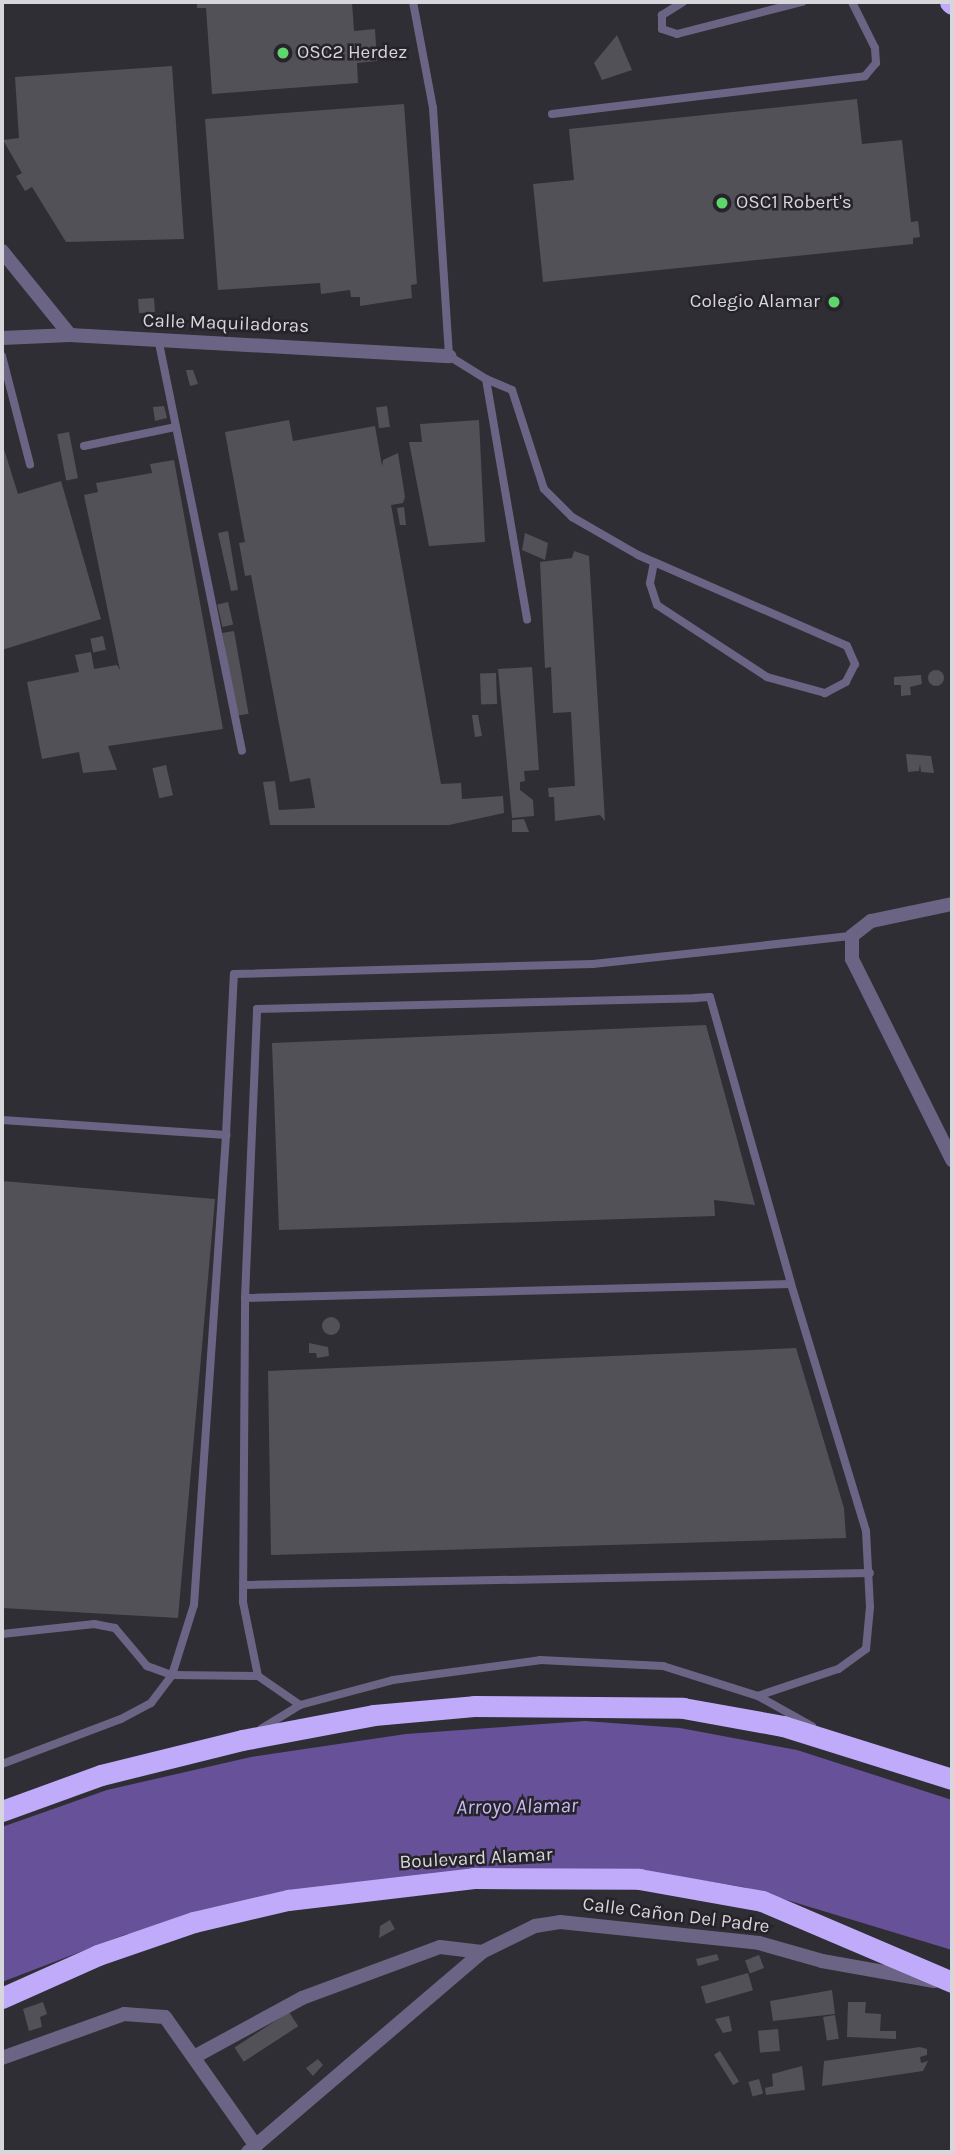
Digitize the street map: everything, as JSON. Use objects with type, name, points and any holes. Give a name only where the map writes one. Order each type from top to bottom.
[{"type":"highway","points":[[2,1811],[101,1775],[242,1740],[374,1716],[573,1704],[683,1708],[783,1726],[952,1779]]},
{"type":"highway","name":"Boulevard Alamar","points":[[2,1997],[194,1922],[288,1900],[474,1878],[639,1880],[762,1901],[803,1914],[952,1983]]},
{"type":"street","points":[[2,251],[70,335]]},
{"type":"street","name":"Calle Maquiladoras","points":[[2,338],[70,335],[159,342],[346,346],[449,356]]},
{"type":"street","points":[[952,904],[885,916],[852,936],[857,977],[952,1160]]},
{"type":"street","name":"Calle Cañon Del Padre","points":[[252,2149],[482,1952],[535,1926],[582,1921],[760,1943],[822,1961],[952,1983]]},
{"type":"street","points":[[194,2057],[302,1998],[440,1947],[482,1952]]},
{"type":"street","points":[[2,2058],[144,2012],[165,2017],[194,2057],[252,2149]]},
{"type":"lane","points":[[413,2],[433,108],[449,356],[486,379],[512,390],[536,472],[555,503],[596,532],[654,562],[847,646],[855,664],[846,682],[825,693],[767,677],[657,605],[650,583],[654,562]]},
{"type":"lane","points":[[683,2],[662,15],[662,29],[677,34],[801,2]]},
{"type":"lane","points":[[552,114],[865,76],[876,63],[875,48],[852,2]]},
{"type":"lane","points":[[159,342],[242,751]]},
{"type":"lane","points":[[2,356],[30,464]]},
{"type":"lane","points":[[486,379],[527,620]]},
{"type":"lane","points":[[2,396],[13,393]]},
{"type":"lane","points":[[84,446],[176,427]]},
{"type":"lane","points":[[2,1764],[121,1719],[151,1703],[172,1675],[194,1605],[226,1135],[234,974],[593,964],[852,936]]},
{"type":"lane","points":[[258,1676],[243,1585],[245,1298],[257,1009],[710,997],[791,1284],[866,1531],[870,1573],[866,1648],[838,1669],[758,1696]]},
{"type":"lane","points":[[2,1119],[226,1135]]},
{"type":"lane","points":[[245,1298],[791,1284]]},
{"type":"lane","points":[[243,1585],[870,1573]]},
{"type":"lane","points":[[2,1634],[94,1624],[115,1629],[147,1666],[172,1675],[258,1676],[300,1705]]},
{"type":"lane","points":[[242,1740],[300,1705],[393,1680],[541,1660],[663,1666],[758,1696],[848,1746]]},
{"type":"water","name":"Arroyo Alamar","points":[[585,1721],[680,1728],[797,1750],[952,1800],[952,1950],[744,1887],[654,1873],[396,1881],[124,1935],[2,1982],[2,1827],[107,1790],[251,1757],[406,1734]]},
{"type":"building","name":"OSC2 Herdez","points":[[197,2],[352,2],[354,31],[375,29],[377,61],[357,63],[358,83],[212,94],[206,8],[197,8]]},
{"type":"building","points":[[617,35],[632,70],[602,80],[594,63]]},
{"type":"building","points":[[172,66],[184,239],[66,242],[32,187],[25,191],[16,176],[22,173],[3,140],[19,138],[15,77]]},
{"type":"building","name":"OSC1 Robert's","points":[[857,99],[862,144],[902,140],[911,222],[918,221],[920,237],[913,238],[913,244],[543,282],[533,184],[574,180],[569,129]]},
{"type":"building","points":[[404,104],[417,284],[411,285],[412,298],[360,306],[360,297],[351,297],[350,290],[321,294],[320,283],[218,290],[205,119]]},
{"type":"building","points":[[154,298],[155,312],[139,313],[138,299]]},
{"type":"building","points":[[186,370],[193,370],[198,384],[190,386]]},
{"type":"building","points":[[164,406],[167,418],[155,421],[153,407]]},
{"type":"building","points":[[387,406],[390,427],[379,428],[376,408]]},
{"type":"building","points":[[289,420],[293,441],[375,426],[382,466],[383,460],[398,453],[405,497],[403,503],[391,505],[441,784],[461,783],[462,799],[503,796],[504,813],[449,825],[270,825],[263,782],[275,781],[279,810],[315,808],[310,778],[290,782],[251,575],[245,576],[239,543],[245,542],[225,432]]},
{"type":"building","points":[[479,420],[485,542],[429,546],[409,442],[422,442],[420,424]]},
{"type":"building","points":[[69,432],[78,478],[66,480],[57,434]]},
{"type":"building","points":[[2,443],[18,494],[61,481],[101,619],[2,650]]},
{"type":"building","points":[[174,460],[223,729],[108,746],[117,770],[83,773],[79,752],[42,759],[27,682],[79,672],[75,655],[91,652],[94,669],[117,665],[120,670],[84,495],[98,492],[96,483],[152,473],[150,464]]},
{"type":"building","points":[[404,507],[406,525],[400,525],[397,508]]},
{"type":"building","points":[[228,531],[238,590],[231,591],[218,533]]},
{"type":"building","points":[[525,533],[548,543],[545,560],[522,550]]},
{"type":"building","points":[[574,551],[589,556],[605,821],[600,815],[555,821],[554,797],[549,797],[548,788],[575,786],[571,712],[553,713],[551,667],[545,668],[540,562],[572,558]]},
{"type":"building","points":[[228,602],[233,624],[222,627],[217,604]]},
{"type":"building","points":[[234,631],[249,714],[237,716],[222,633]]},
{"type":"building","points":[[103,636],[106,650],[93,652],[90,639]]},
{"type":"building","points":[[532,667],[539,770],[524,771],[525,781],[520,782],[520,790],[533,800],[534,816],[512,818],[498,669]]},
{"type":"building","points":[[933,670],[939,670],[944,678],[942,684],[933,686],[928,681],[928,675]]},
{"type":"building","points":[[496,673],[497,704],[481,705],[480,674]]},
{"type":"building","points":[[921,675],[922,684],[910,687],[911,695],[901,696],[901,685],[894,685],[894,677]]},
{"type":"building","points":[[472,715],[478,715],[482,736],[475,737]]},
{"type":"building","points":[[906,754],[931,756],[934,773],[921,772],[920,764],[919,771],[908,772]]},
{"type":"building","points":[[166,765],[173,795],[159,798],[152,768]]},
{"type":"building","points":[[524,819],[529,832],[512,832],[512,820]]},
{"type":"building","points":[[706,1025],[755,1205],[714,1200],[715,1216],[279,1230],[272,1043]]},
{"type":"building","points":[[2,1181],[215,1199],[178,1618],[2,1608]]},
{"type":"building","points":[[331,1317],[337,1320],[340,1326],[337,1332],[331,1335],[325,1332],[322,1326],[325,1320]]},
{"type":"building","points":[[309,1343],[328,1347],[329,1356],[317,1358],[316,1353],[309,1353]]},
{"type":"building","points":[[796,1348],[844,1508],[846,1538],[271,1555],[268,1371]]},
{"type":"building","points":[[390,1920],[395,1929],[379,1938],[380,1926]]},
{"type":"building","points":[[717,1954],[719,1960],[698,1966],[696,1959]]},
{"type":"building","points":[[759,1955],[764,1968],[750,1973],[745,1960]]},
{"type":"building","points":[[748,1973],[753,1990],[706,2004],[701,1987]]},
{"type":"building","points":[[832,1990],[835,2014],[773,2021],[770,2001]]},
{"type":"building","points":[[43,2002],[47,2014],[40,2017],[42,2027],[29,2031],[23,2009]]},
{"type":"building","points":[[848,2002],[866,2002],[865,2013],[881,2014],[880,2031],[896,2031],[896,2039],[847,2037]]},
{"type":"building","points":[[289,2012],[298,2026],[244,2062],[234,2047]]},
{"type":"building","points":[[835,2015],[839,2039],[827,2041],[823,2017]]},
{"type":"building","points":[[729,2016],[732,2031],[723,2033],[715,2019]]},
{"type":"building","points":[[778,2029],[780,2051],[760,2053],[758,2031]]},
{"type":"building","points":[[920,2047],[927,2049],[927,2055],[920,2057],[921,2063],[928,2061],[923,2071],[822,2086],[824,2061]]},
{"type":"building","points":[[720,2051],[739,2082],[733,2085],[714,2055]]},
{"type":"building","points":[[318,2059],[323,2065],[313,2076],[306,2068]]},
{"type":"building","points":[[802,2066],[805,2090],[766,2095],[765,2088],[773,2086],[772,2074]]},
{"type":"building","points":[[759,2079],[763,2093],[753,2096],[748,2082]]},
{"type":"place","name":"OSC2 Herdez","points":[[283,53]]},
{"type":"place","name":"OSC1 Robert's","points":[[722,203]]},
{"type":"place","name":"Colegio Alamar","points":[[834,302]]}]
